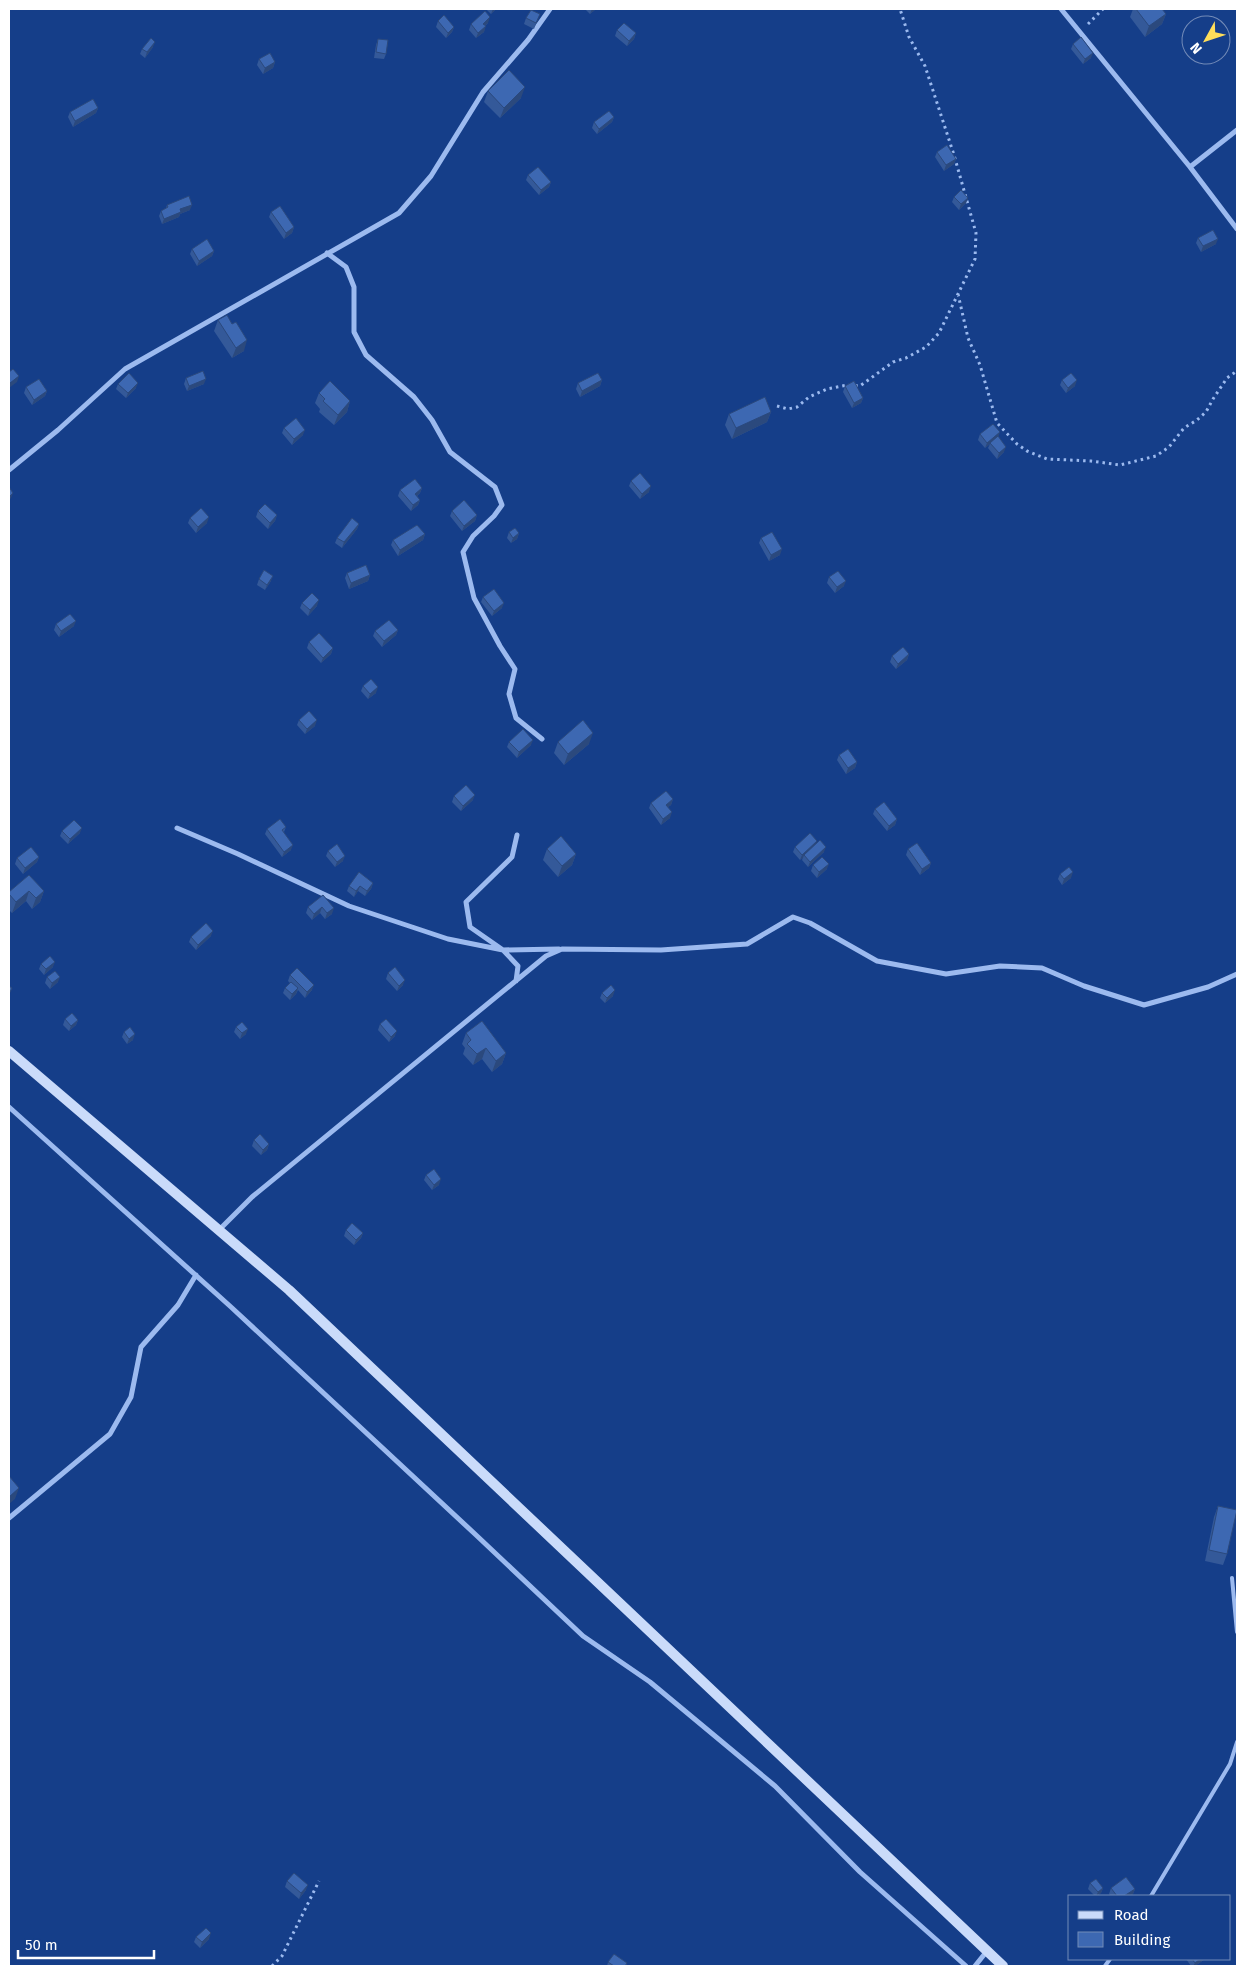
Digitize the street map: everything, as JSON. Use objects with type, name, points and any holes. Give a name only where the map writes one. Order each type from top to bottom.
[{"type":"street","points":[[9,470],[58,430],[125,368],[399,213],[431,176],[483,92],[528,40],[550,9]]},
{"type":"street","points":[[1061,9],[1190,167],[1237,229]]},
{"type":"street","points":[[1190,167],[1237,130]]},
{"type":"street","points":[[326,253],[346,267],[354,287],[354,332],[366,355],[414,397],[432,420],[450,452],[495,487],[502,505],[494,516],[473,536],[463,552],[474,598],[515,669],[509,694],[516,718],[542,739]]},
{"type":"street","points":[[177,828],[238,854],[349,906],[448,940],[503,950],[661,950],[747,944],[793,917],[810,923],[878,960],[946,974],[1000,966],[1042,968],[1084,986],[1144,1005],[1208,987],[1237,974]]},
{"type":"street","points":[[516,981],[518,966],[503,950],[470,927],[466,902],[512,857],[517,835]]},
{"type":"street","points":[[219,1230],[252,1197],[546,956],[562,949]]},
{"type":"street","points":[[9,1051],[289,1290],[1003,1966]]},
{"type":"street","points":[[9,1107],[196,1275],[583,1636],[650,1682],[775,1786],[860,1872],[966,1966]]},
{"type":"street","points":[[9,1518],[110,1434],[132,1396],[141,1347],[178,1305],[196,1275]]},
{"type":"street","points":[[975,1966],[987,1951]]},
{"type":"lane","points":[[1232,1578],[1237,1632]]},
{"type":"lane","points":[[1152,1895],[1230,1764],[1237,1742]]},
{"type":"path","points":[[777,406],[788,409],[797,407],[809,397],[827,389],[847,385],[860,386],[893,362],[906,358],[926,347],[939,333],[975,259],[976,233],[954,155],[925,66],[909,37],[900,9]]},
{"type":"path","points":[[1081,32],[1103,9]]},
{"type":"path","points":[[958,294],[968,338],[980,365],[997,423],[1017,444],[1027,451],[1047,459],[1092,461],[1120,466],[1156,456],[1169,447],[1184,428],[1206,412],[1227,378],[1237,370]]},
{"type":"path","points":[[272,1966],[282,1956],[319,1881]]},
{"type":"building","points":[[1136,9],[1162,9],[1166,14],[1149,26]]},
{"type":"building","points":[[531,10],[540,14],[536,23],[526,18]]},
{"type":"building","points":[[485,11],[490,17],[483,24],[486,26],[478,33],[471,24]]},
{"type":"building","points":[[444,15],[454,27],[448,33],[438,21]]},
{"type":"building","points":[[624,23],[636,33],[629,41],[617,30]]},
{"type":"building","points":[[1081,37],[1093,53],[1085,59],[1073,44]]},
{"type":"building","points":[[151,38],[155,42],[147,52],[142,49]]},
{"type":"building","points":[[378,39],[388,40],[386,54],[376,52]]},
{"type":"building","points":[[270,53],[275,62],[265,68],[259,59]]},
{"type":"building","points":[[509,70],[525,87],[504,108],[488,91]]},
{"type":"building","points":[[93,99],[98,108],[75,121],[70,112]]},
{"type":"building","points":[[609,111],[614,117],[599,129],[594,122]]},
{"type":"building","points":[[947,145],[956,159],[946,165],[937,152]]},
{"type":"building","points":[[538,167],[551,182],[541,190],[528,175]]},
{"type":"building","points":[[961,190],[968,198],[961,204],[954,197]]},
{"type":"building","points":[[189,196],[192,205],[180,209],[181,212],[164,219],[161,211],[168,207],[167,205]]},
{"type":"building","points":[[280,206],[294,227],[286,233],[271,212]]},
{"type":"building","points":[[1213,230],[1218,239],[1203,246],[1198,238]]},
{"type":"building","points":[[207,239],[214,251],[199,261],[192,249]]},
{"type":"building","points":[[227,315],[232,324],[236,322],[247,340],[236,348],[218,320]]},
{"type":"building","points":[[13,369],[19,376],[10,383],[9,372]]},
{"type":"building","points":[[203,371],[206,379],[189,386],[186,378]]},
{"type":"building","points":[[129,373],[138,383],[128,393],[118,384]]},
{"type":"building","points":[[598,373],[602,380],[582,391],[578,383]]},
{"type":"building","points":[[1071,373],[1077,380],[1068,388],[1062,380]]},
{"type":"building","points":[[39,379],[47,391],[34,400],[26,387]]},
{"type":"building","points":[[330,381],[350,401],[338,415],[323,401],[325,399],[319,393]]},
{"type":"building","points":[[854,381],[863,398],[854,403],[845,386]]},
{"type":"building","points":[[765,397],[771,412],[736,428],[729,414]]},
{"type":"building","points":[[296,418],[305,430],[294,439],[284,428]]},
{"type":"building","points":[[993,424],[1000,432],[987,443],[980,434]]},
{"type":"building","points":[[998,436],[1006,447],[999,453],[990,443]]},
{"type":"building","points":[[640,473],[651,486],[642,494],[631,481]]},
{"type":"building","points":[[415,479],[422,488],[415,494],[420,500],[413,505],[400,490]]},
{"type":"building","points":[[9,487],[13,493],[9,497]]},
{"type":"building","points":[[464,500],[477,515],[464,526],[452,511]]},
{"type":"building","points":[[265,504],[277,515],[270,523],[258,511]]},
{"type":"building","points":[[201,508],[209,517],[198,527],[190,518]]},
{"type":"building","points":[[352,518],[359,524],[344,542],[337,538]]},
{"type":"building","points":[[417,525],[425,534],[400,550],[393,540]]},
{"type":"building","points":[[515,528],[519,533],[513,538],[509,532]]},
{"type":"building","points":[[772,532],[782,549],[771,555],[761,538]]},
{"type":"building","points":[[366,565],[370,575],[351,583],[347,573]]},
{"type":"building","points":[[264,570],[273,576],[267,585],[259,579]]},
{"type":"building","points":[[838,571],[846,581],[837,587],[829,577]]},
{"type":"building","points":[[494,589],[504,603],[494,611],[483,597]]},
{"type":"building","points":[[312,593],[319,600],[310,610],[302,603]]},
{"type":"building","points":[[70,614],[76,621],[61,631],[56,624]]},
{"type":"building","points":[[389,620],[398,630],[384,641],[375,631]]},
{"type":"building","points":[[319,633],[333,648],[323,658],[309,642]]},
{"type":"building","points":[[903,647],[909,654],[898,664],[892,656]]},
{"type":"building","points":[[371,679],[378,687],[370,694],[363,686]]},
{"type":"building","points":[[309,711],[317,720],[307,729],[299,720]]},
{"type":"building","points":[[583,720],[593,733],[568,754],[558,742]]},
{"type":"building","points":[[523,729],[533,740],[519,752],[509,742]]},
{"type":"building","points":[[848,749],[857,762],[848,768],[839,755]]},
{"type":"building","points":[[466,785],[475,795],[463,806],[454,796]]},
{"type":"building","points":[[666,791],[673,799],[666,805],[672,812],[663,819],[651,803]]},
{"type":"building","points":[[884,802],[897,819],[889,826],[875,809]]},
{"type":"building","points":[[280,819],[286,827],[282,830],[293,845],[284,852],[267,829]]},
{"type":"building","points":[[74,820],[82,828],[70,839],[62,831]]},
{"type":"building","points":[[810,833],[817,841],[802,855],[795,847]]},
{"type":"building","points":[[561,836],[576,854],[562,866],[547,849]]},
{"type":"building","points":[[820,840],[826,847],[810,862],[804,855]]},
{"type":"building","points":[[917,843],[931,863],[922,869],[908,849]]},
{"type":"building","points":[[337,844],[345,856],[337,862],[328,851]]},
{"type":"building","points":[[31,847],[39,857],[25,868],[17,858]]},
{"type":"building","points":[[822,857],[829,864],[819,872],[813,865]]},
{"type":"building","points":[[1069,867],[1073,872],[1064,879],[1060,874]]},
{"type":"building","points":[[359,872],[373,883],[367,891],[360,886],[356,891],[349,886]]},
{"type":"building","points":[[29,875],[44,891],[36,898],[29,891],[16,902],[9,892]]},
{"type":"building","points":[[323,895],[334,908],[327,913],[322,907],[314,914],[308,907]]},
{"type":"building","points":[[206,923],[213,931],[198,945],[191,937]]},
{"type":"building","points":[[50,956],[55,962],[46,969],[41,964]]},
{"type":"building","points":[[395,967],[405,980],[399,986],[388,973]]},
{"type":"building","points":[[297,968],[314,985],[307,992],[290,975]]},
{"type":"building","points":[[55,971],[60,977],[52,983],[47,977]]},
{"type":"building","points":[[291,982],[298,988],[292,994],[285,988]]},
{"type":"building","points":[[611,985],[615,990],[607,998],[602,993]]},
{"type":"building","points":[[72,1013],[78,1020],[71,1026],[65,1019]]},
{"type":"building","points":[[386,1019],[397,1031],[391,1037],[380,1024]]},
{"type":"building","points":[[482,1021],[506,1053],[496,1061],[486,1048],[477,1054],[467,1044],[471,1040],[466,1033]]},
{"type":"building","points":[[242,1022],[248,1029],[242,1033],[236,1027]]},
{"type":"building","points":[[130,1027],[135,1034],[129,1039],[124,1032]]},
{"type":"building","points":[[260,1134],[269,1144],[263,1150],[254,1140]]},
{"type":"building","points":[[434,1169],[441,1179],[434,1185],[426,1175]]},
{"type":"building","points":[[352,1223],[363,1233],[356,1240],[346,1230]]},
{"type":"building","points":[[9,1476],[19,1488],[9,1497]]},
{"type":"building","points":[[1218,1506],[1237,1510],[1227,1554],[1209,1550]]},
{"type":"building","points":[[294,1873],[308,1885],[301,1893],[287,1881]]},
{"type":"building","points":[[1126,1877],[1135,1889],[1126,1895],[1116,1895],[1111,1888]]},
{"type":"building","points":[[1096,1879],[1103,1888],[1098,1892],[1090,1883]]},
{"type":"building","points":[[206,1928],[211,1933],[202,1942],[196,1937]]},
{"type":"building","points":[[614,1954],[627,1963],[625,1966],[614,1966],[608,1962]]}]
